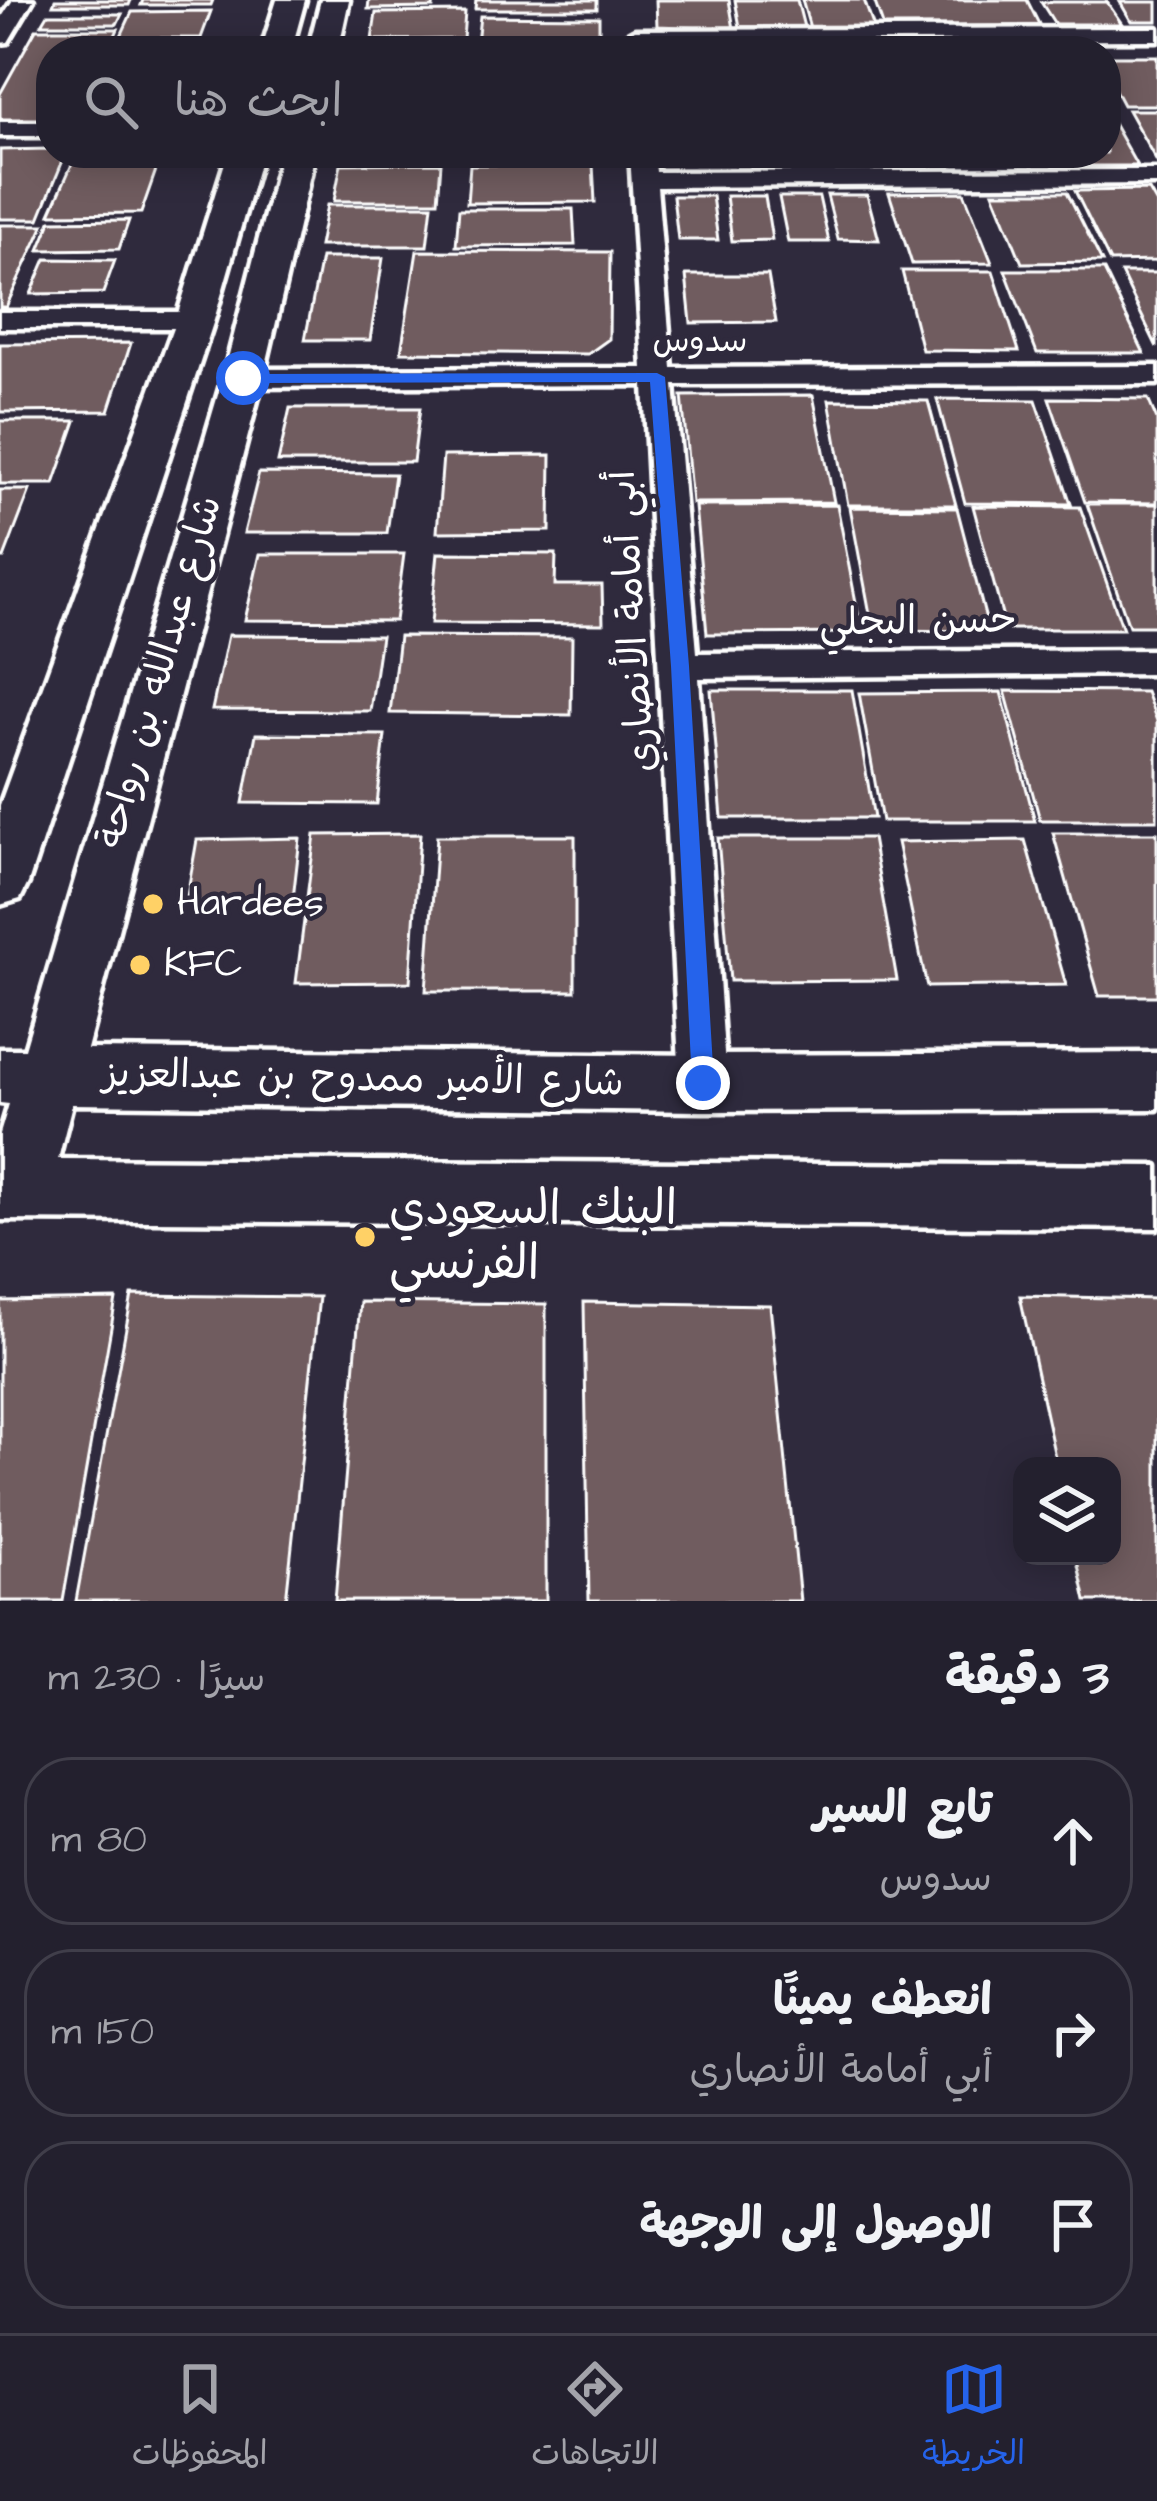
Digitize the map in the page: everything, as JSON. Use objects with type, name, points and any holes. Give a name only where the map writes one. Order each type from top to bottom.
[{"type":"street","points":[[2,29],[23,0]]},
{"type":"street","points":[[280,36],[291,0]]},
{"type":"street","points":[[327,36],[335,0]]},
{"type":"street","points":[[635,35],[1157,34]]},
{"type":"street","points":[[0,129],[36,128]]},
{"type":"street","name":"شارع عبدالله بن رواحة","points":[[0,883],[195,320],[241,168]]},
{"type":"street","name":"شارع عبدالله بن رواحة","points":[[9,1189],[23,1076],[243,378],[294,168]]},
{"type":"street","name":"أبي أمامة الأنصاري","points":[[643,168],[680,666],[703,1083]]},
{"type":"street","points":[[736,168],[1157,177]]},
{"type":"street","points":[[0,320],[195,320]]},
{"type":"street","name":"سدوس","points":[[243,378],[1157,375]]},
{"type":"street","name":"حسن البجلي","points":[[680,666],[1157,662]]},
{"type":"street","name":"شارع الأمير ممدوح بن عبدالعزيز","points":[[23,1076],[703,1083],[1157,1081]]},
{"type":"street","points":[[9,1189],[1157,1197]]},
{"type":"building","points":[[55,0],[131,0],[129,5],[53,5]]},
{"type":"building","points":[[143,0],[213,0],[211,5],[141,5]]},
{"type":"building","points":[[369,0],[434,0],[433,8],[368,9]]},
{"type":"building","points":[[476,0],[597,0],[597,9],[475,9]]},
{"type":"building","points":[[656,0],[729,0],[734,29],[657,26]]},
{"type":"building","points":[[735,0],[797,0],[804,27],[740,27]]},
{"type":"building","points":[[802,0],[864,0],[874,28],[810,28]]},
{"type":"building","points":[[874,0],[1027,0],[1041,28],[884,28]]},
{"type":"building","points":[[1041,2],[1107,2],[1122,24],[1055,24]]},
{"type":"building","points":[[1120,2],[1157,2],[1157,21],[1131,21]]},
{"type":"building","points":[[211,11],[202,36],[121,36],[132,12]]},
{"type":"building","points":[[465,12],[463,36],[373,36],[376,13]]},
{"type":"building","points":[[48,14],[122,14],[117,24],[42,24]]},
{"type":"building","points":[[480,16],[599,17],[599,36],[478,36]]},
{"type":"building","points":[[36,29],[118,29],[115,36],[36,36],[36,120],[0,120],[0,94]]},
{"type":"building","points":[[1121,56],[1157,56],[1157,105],[1123,105]]},
{"type":"building","points":[[1128,110],[1157,110],[1157,162]]},
{"type":"building","points":[[1121,138],[1137,166],[1121,166]]},
{"type":"building","points":[[36,149],[36,168],[60,168],[39,219],[0,219],[0,150]]},
{"type":"building","points":[[70,168],[157,168],[141,213],[50,214]]},
{"type":"building","points":[[340,168],[441,168],[438,201],[334,201]]},
{"type":"building","points":[[470,168],[593,168],[595,202],[467,203]]},
{"type":"building","points":[[1149,190],[1157,204],[1157,261],[1110,262],[1075,191]]},
{"type":"building","points":[[964,192],[992,263],[912,264],[889,193]]},
{"type":"building","points":[[993,192],[1067,192],[1102,262],[1022,263]]},
{"type":"building","points":[[827,195],[867,195],[879,240],[838,239]]},
{"type":"building","points":[[673,196],[712,196],[718,240],[678,240]]},
{"type":"building","points":[[726,196],[765,196],[772,240],[732,241]]},
{"type":"building","points":[[779,197],[819,197],[829,242],[788,242]]},
{"type":"building","points":[[327,205],[432,205],[427,246],[319,246]]},
{"type":"building","points":[[459,209],[573,209],[575,245],[456,246]]},
{"type":"building","points":[[129,220],[119,249],[39,250],[51,221]]},
{"type":"building","points":[[0,225],[44,225],[6,307],[0,307]]},
{"type":"building","points":[[417,251],[610,252],[609,339],[588,354],[401,352]]},
{"type":"building","points":[[321,258],[383,258],[370,340],[305,340]]},
{"type":"building","points":[[46,259],[115,260],[103,293],[31,294]]},
{"type":"building","points":[[1005,270],[1104,270],[1144,353],[1037,353]]},
{"type":"building","points":[[902,271],[993,271],[1019,351],[922,350]]},
{"type":"building","points":[[1121,273],[1157,273],[1157,347]]},
{"type":"building","points":[[686,275],[768,275],[776,322],[691,323]]},
{"type":"building","points":[[131,343],[109,411],[0,412],[0,344]]},
{"type":"building","points":[[813,395],[834,502],[692,503],[682,396]]},
{"type":"building","points":[[1049,398],[1148,399],[1157,420],[1157,503],[1085,502]]},
{"type":"building","points":[[937,399],[1036,400],[1071,504],[965,503]]},
{"type":"building","points":[[829,400],[928,401],[956,505],[848,505]]},
{"type":"building","points":[[290,408],[420,408],[413,462],[278,462]]},
{"type":"building","points":[[0,421],[76,421],[54,484],[0,484]]},
{"type":"building","points":[[551,455],[550,531],[437,532],[443,456]]},
{"type":"building","points":[[259,473],[395,474],[387,533],[244,533]]},
{"type":"building","points":[[0,490],[30,490],[4,558],[0,558]]},
{"type":"building","points":[[1087,504],[1157,504],[1157,626],[1129,626]]},
{"type":"building","points":[[837,505],[862,633],[707,634],[695,506]]},
{"type":"building","points":[[973,506],[1080,507],[1123,629],[1006,629]]},
{"type":"building","points":[[850,507],[957,508],[989,631],[873,630]]},
{"type":"building","points":[[438,553],[556,554],[555,585],[602,585],[603,624],[431,623]]},
{"type":"building","points":[[260,554],[404,554],[395,621],[245,620]]},
{"type":"building","points":[[228,635],[381,636],[370,711],[212,710]]},
{"type":"building","points":[[399,636],[572,637],[571,715],[390,713]]},
{"type":"building","points":[[711,690],[852,690],[874,818],[722,818]]},
{"type":"building","points":[[1005,691],[1146,692],[1157,721],[1157,820],[1040,820]]},
{"type":"building","points":[[1001,692],[1035,821],[882,821],[859,693]]},
{"type":"building","points":[[256,734],[385,735],[377,804],[243,803]]},
{"type":"building","points":[[1053,833],[1157,833],[1157,996],[1099,996]]},
{"type":"building","points":[[420,834],[410,982],[296,983],[315,835]]},
{"type":"building","points":[[437,836],[575,836],[575,991],[426,991]]},
{"type":"building","points":[[300,838],[293,899],[186,902],[197,840]]},
{"type":"building","points":[[718,838],[872,838],[897,980],[730,981]]},
{"type":"building","points":[[1025,840],[1066,985],[927,987],[897,842]]},
{"type":"building","points":[[132,1295],[319,1297],[286,1601],[76,1601]]},
{"type":"building","points":[[1020,1296],[1157,1299],[1157,1601],[1086,1601],[1078,1565],[1121,1565],[1121,1457],[1055,1457]]},
{"type":"building","points":[[116,1299],[63,1601],[0,1601],[0,1301]]},
{"type":"building","points":[[360,1302],[546,1304],[546,1601],[335,1601]]},
{"type":"building","points":[[584,1302],[770,1305],[800,1601],[589,1601]]},
{"type":"place","name":"Hardees","points":[[153,904]]},
{"type":"place","name":"KFC","points":[[140,965]]},
{"type":"place","name":"البنك السعودي الفرنسي","points":[[365,1237]]},
{"type":"route","points":[[243,378],[657,377],[680,666],[703,1083]]}]
